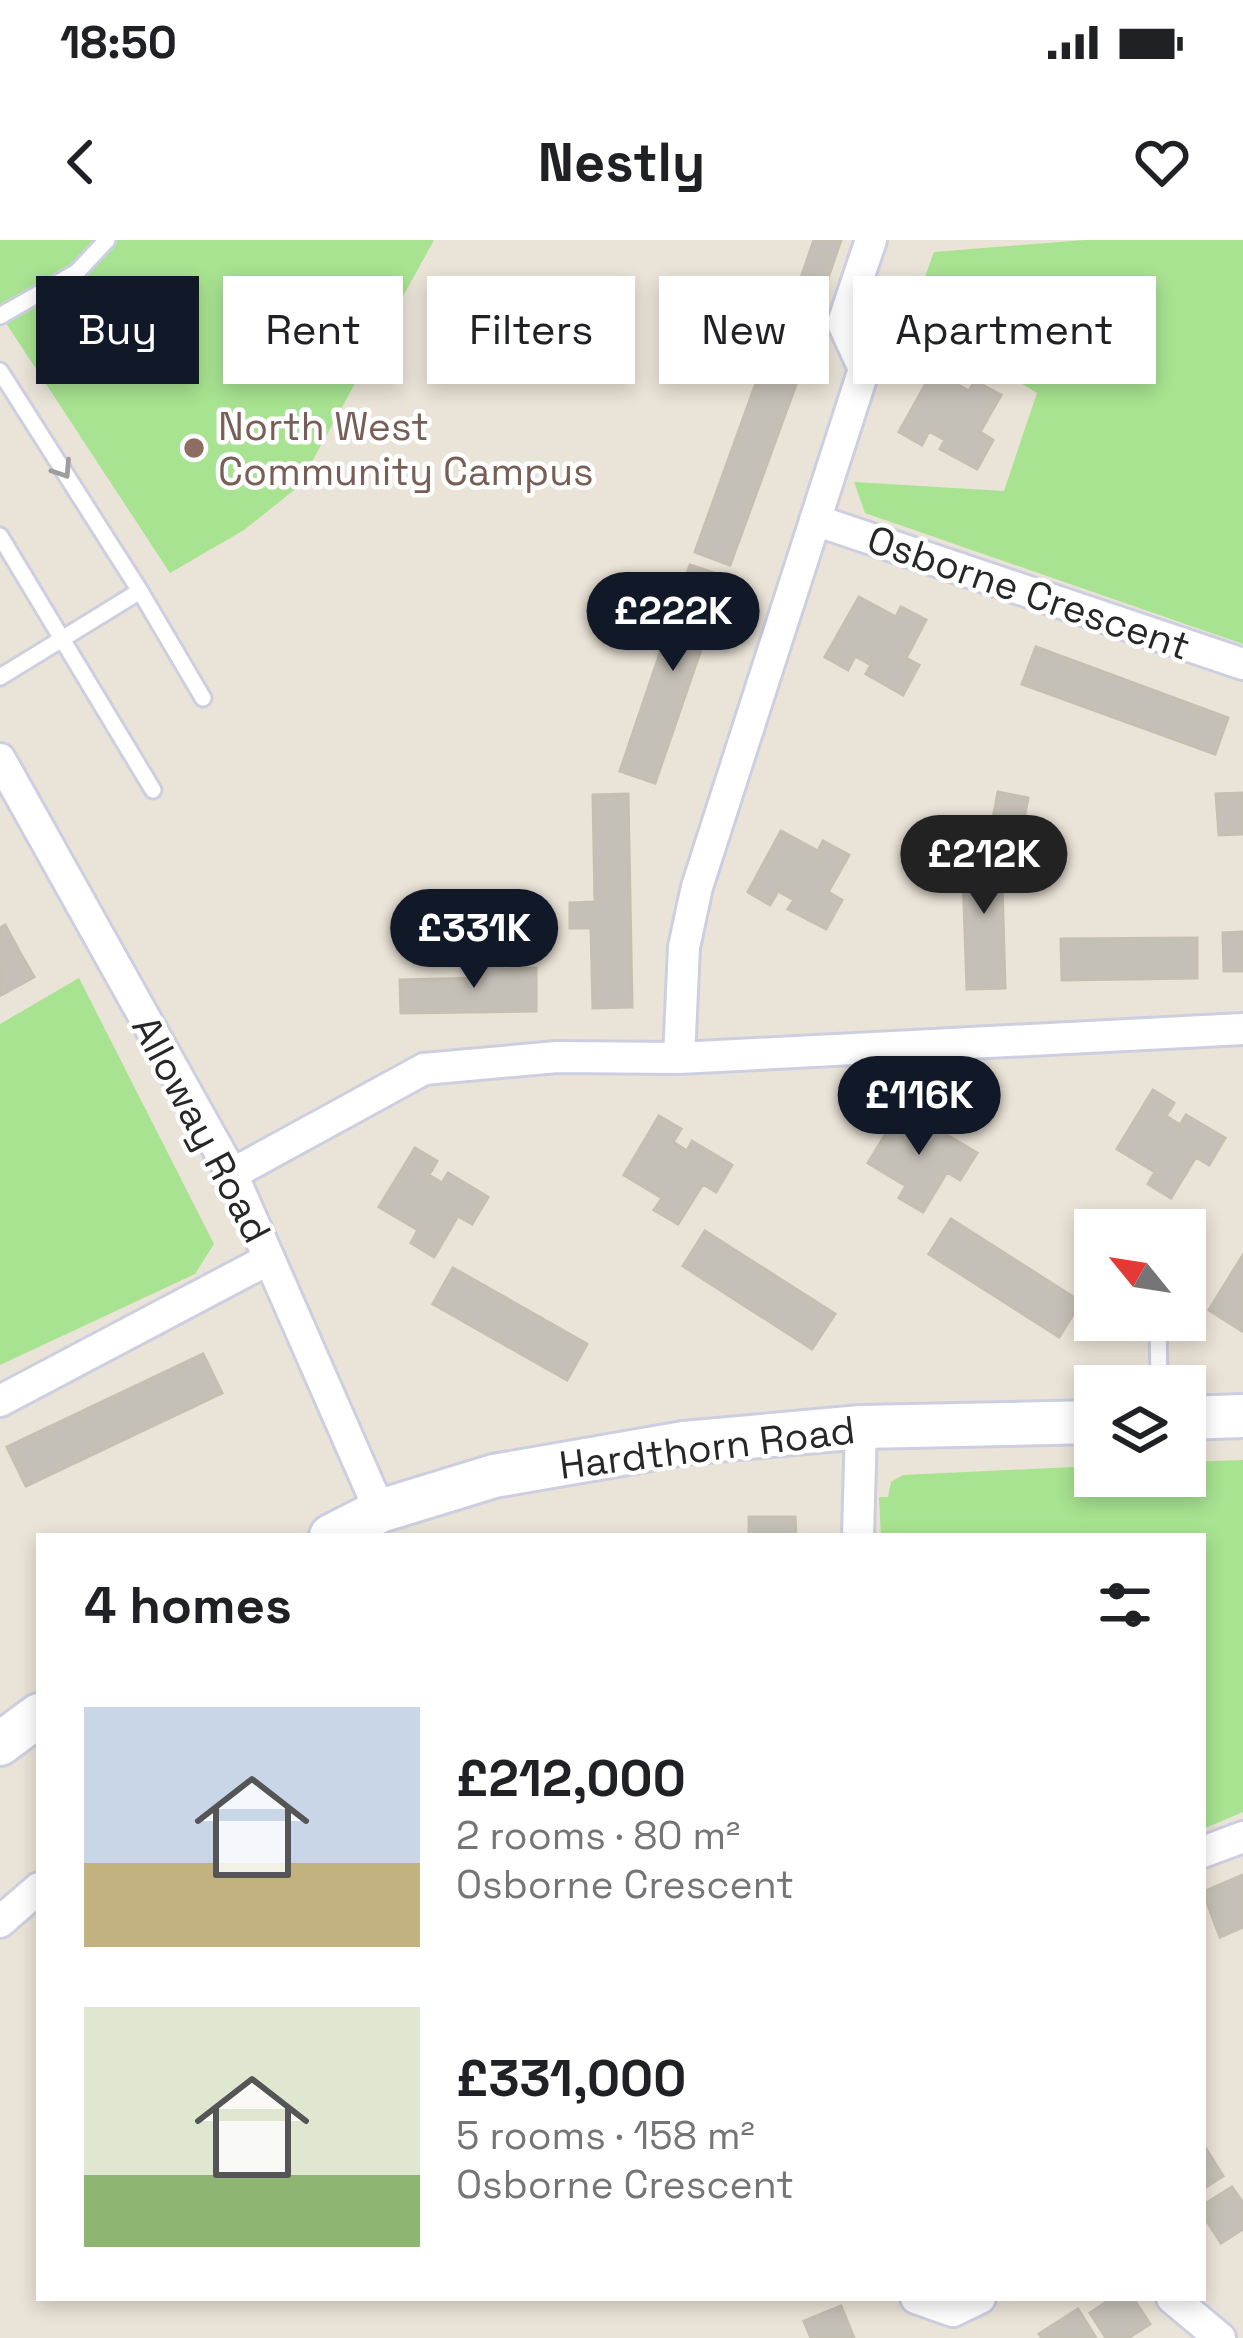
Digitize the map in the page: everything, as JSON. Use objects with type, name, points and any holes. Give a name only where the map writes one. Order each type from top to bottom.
[{"type":"street","points":[[679,1058],[684,947],[697,887],[864,369],[843,322],[871,240]]},
{"type":"street","name":"Osborne Crescent","points":[[815,520],[1243,664]]},
{"type":"street","name":"Alloway Road","points":[[0,759],[232,1174],[380,1511]]},
{"type":"street","points":[[232,1174],[424,1069],[557,1057],[679,1058],[1243,1029]]},
{"type":"street","points":[[0,1401],[269,1259]]},
{"type":"street","points":[[1206,1417],[1243,1416]]},
{"type":"street","name":"Hardthorn Road","points":[[337,1533],[380,1511],[494,1476],[684,1443],[861,1427],[1074,1422]]},
{"type":"street","points":[[858,1533],[861,1427]]},
{"type":"street","points":[[0,1744],[36,1717]]},
{"type":"street","points":[[1206,1851],[1243,1837]]},
{"type":"street","points":[[0,1922],[36,1891]]},
{"type":"street","points":[[925,2301],[953,2311],[974,2301]]},
{"type":"street","points":[[1176,2301],[1220,2338]]},
{"type":"lane","points":[[0,316],[77,272],[106,240]]},
{"type":"lane","points":[[0,371],[203,698]]},
{"type":"lane","points":[[0,536],[153,790]]},
{"type":"lane","points":[[0,677],[140,591]]},
{"type":"green space","points":[[0,240],[434,240],[403,296],[403,276],[223,276],[223,384],[355,384],[298,487],[244,530],[170,573],[46,384],[199,384],[199,276],[36,276],[36,369],[0,314]]},
{"type":"green space","points":[[1085,240],[1243,240],[1243,644],[865,513],[854,482],[1004,491],[1037,393],[1022,384],[1156,384],[1156,276],[925,276],[934,252]]},
{"type":"green space","points":[[79,978],[214,1244],[195,1274],[0,1365],[0,1024]]},
{"type":"green space","points":[[1243,1460],[1243,1812],[1206,1828],[1206,1533],[881,1533],[879,1497],[888,1497],[891,1482],[903,1475],[1074,1467],[1074,1497],[1206,1497],[1206,1461]]},
{"type":"building","points":[[814,240],[841,240],[829,276],[802,276]]},
{"type":"building","points":[[756,384],[796,384],[730,565],[695,552]]},
{"type":"building","points":[[926,384],[956,384],[969,391],[973,384],[981,384],[1001,395],[980,432],[993,440],[977,469],[940,449],[945,440],[929,431],[922,445],[899,432]]},
{"type":"building","points":[[690,565],[726,577],[655,783],[620,771]]},
{"type":"building","points":[[859,597],[896,617],[901,607],[926,620],[906,658],[919,665],[903,695],[866,674],[871,665],[855,656],[848,670],[825,657]]},
{"type":"building","points":[[1036,647],[1228,718],[1215,754],[1022,684]]},
{"type":"building","points":[[998,792],[1028,798],[1023,824],[993,819]]},
{"type":"building","points":[[1243,793],[1243,834],[1219,835],[1216,794]]},
{"type":"building","points":[[628,794],[632,1007],[593,1008],[591,928],[570,928],[570,903],[595,902],[593,795]]},
{"type":"building","points":[[781,831],[818,851],[823,841],[849,855],[828,892],[842,900],[826,929],[788,909],[794,900],[778,891],[770,905],[748,892]]},
{"type":"building","points":[[1001,845],[1005,988],[967,989],[962,846]]},
{"type":"building","points":[[5,925],[19,951],[0,961],[0,928]]},
{"type":"building","points":[[1243,932],[1243,971],[1224,971],[1223,933]]},
{"type":"building","points":[[1197,938],[1197,978],[1062,980],[1061,939]]},
{"type":"building","points":[[501,949],[502,969],[536,968],[536,1011],[401,1013],[400,980],[483,978],[483,950]]},
{"type":"building","points":[[19,951],[34,977],[1,995],[0,961]]},
{"type":"building","points":[[1153,1090],[1174,1103],[1166,1116],[1180,1125],[1186,1115],[1225,1138],[1209,1165],[1196,1157],[1171,1198],[1148,1184],[1155,1172],[1117,1149]]},
{"type":"building","points":[[904,1104],[925,1117],[917,1130],[931,1139],[937,1129],[977,1153],[960,1180],[947,1172],[923,1212],[899,1198],[906,1186],[868,1163]]},
{"type":"building","points":[[659,1116],[681,1129],[673,1142],[687,1151],[692,1141],[732,1165],[716,1192],[703,1184],[678,1224],[654,1210],[662,1198],[624,1175]]},
{"type":"building","points":[[415,1148],[437,1161],[429,1175],[442,1183],[448,1173],[488,1197],[472,1224],[458,1216],[434,1257],[411,1243],[418,1230],[379,1207]]},
{"type":"building","points":[[951,1219],[1074,1298],[1074,1313],[1059,1337],[929,1254]]},
{"type":"building","points":[[705,1231],[835,1314],[812,1349],[683,1266]]},
{"type":"building","points":[[1243,1255],[1243,1328],[1242,1331],[1209,1310]]},
{"type":"building","points":[[453,1268],[587,1344],[567,1380],[433,1304]]},
{"type":"building","points":[[203,1354],[222,1393],[26,1486],[7,1447]]},
{"type":"building","points":[[749,1517],[795,1517],[796,1533],[749,1533]]},
{"type":"building","points":[[1243,1875],[1243,1927],[1220,1937],[1206,1891]]},
{"type":"building","points":[[1206,2149],[1223,2176],[1206,2187]]},
{"type":"building","points":[[1232,2187],[1243,2203],[1243,2229],[1221,2243],[1206,2220],[1206,2203]]},
{"type":"building","points":[[1108,2301],[1135,2301],[1150,2324],[1128,2338],[1106,2338],[1090,2313]]},
{"type":"building","points":[[841,2306],[854,2338],[811,2338],[804,2321]]},
{"type":"building","points":[[1078,2309],[1096,2338],[1042,2338],[1039,2334]]},
{"type":"place","name":"North West Community Campus","points":[[194,448]]}]
